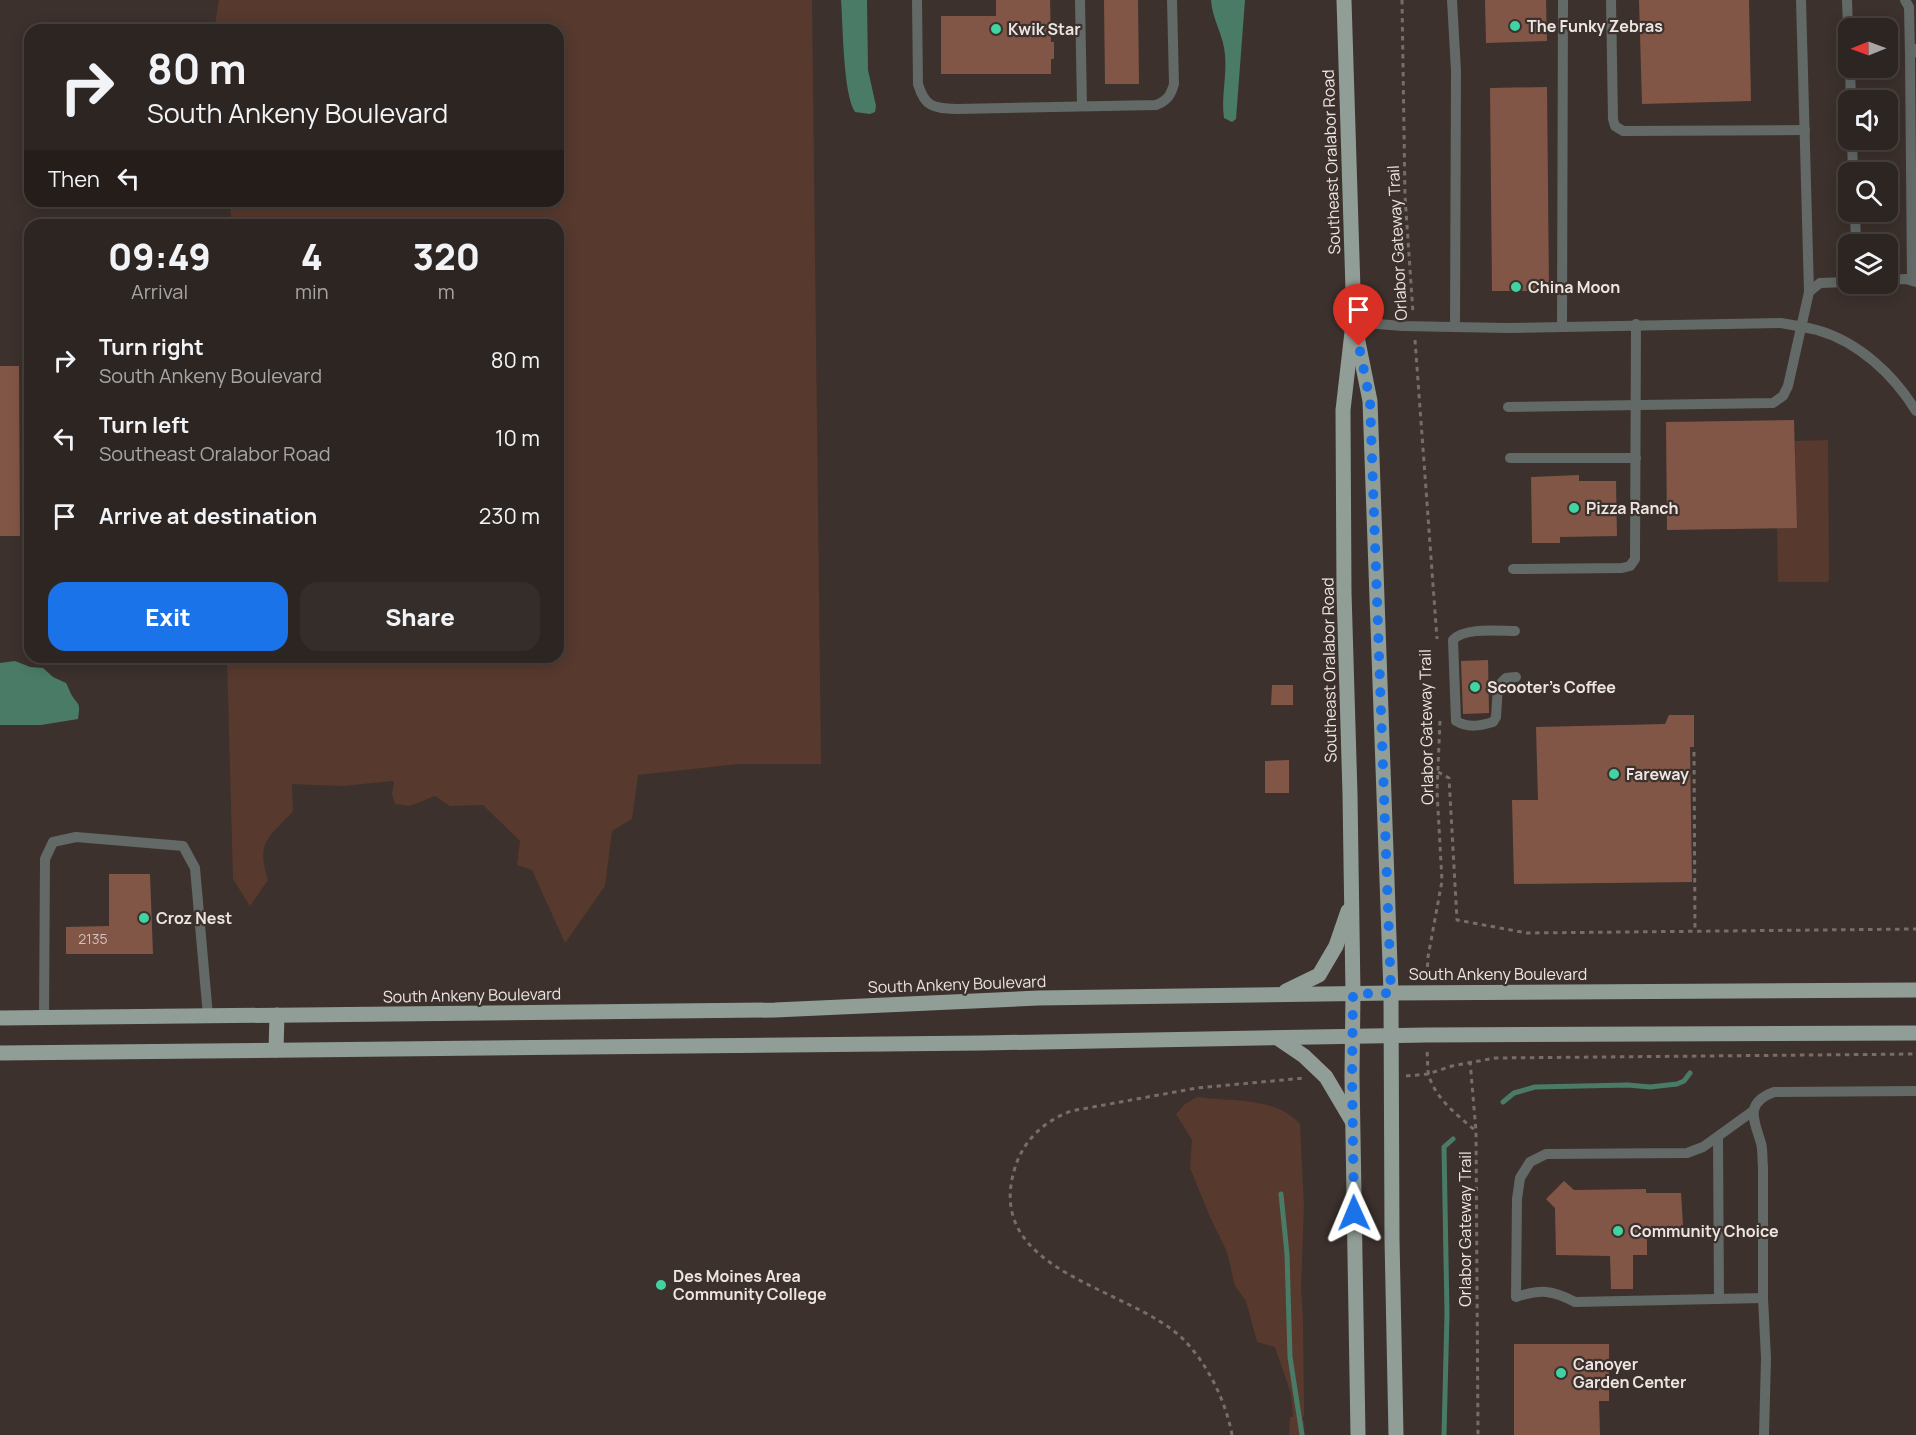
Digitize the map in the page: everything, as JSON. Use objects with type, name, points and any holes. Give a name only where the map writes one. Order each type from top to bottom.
[{"type":"main road","name":"Southeast Oralabor Road","points":[[1344,0],[1354,322],[1343,410],[1344,592],[1352,900],[1352,1122],[1358,1435]]},
{"type":"main road","name":"Southeast Oralabor Road","points":[[1354,322],[1370,401],[1391,993],[1396,1435]]},
{"type":"main road","points":[[1277,995],[1319,975],[1336,946],[1352,900]]},
{"type":"main road","name":"South Ankeny Boulevard","points":[[0,1018],[776,1010],[1038,998],[1916,990]]},
{"type":"main road","points":[[276,1050],[277,1015]]},
{"type":"main road","points":[[0,1053],[1279,1039],[1427,1035],[1916,1033]]},
{"type":"main road","points":[[1279,1039],[1304,1056],[1326,1077],[1352,1122]]},
{"type":"lane","points":[[917,0],[918,84],[928,104],[938,109],[1156,105],[1165,101],[1171,94],[1174,84],[1172,0]]},
{"type":"lane","points":[[1080,0],[1082,106]]},
{"type":"lane","points":[[1452,0],[1456,71],[1455,327]]},
{"type":"lane","points":[[1562,327],[1563,0]]},
{"type":"lane","points":[[1611,0],[1615,126],[1623,131],[1805,130]]},
{"type":"lane","points":[[1508,407],[1773,403],[1783,396],[1788,386],[1809,292],[1801,0]]},
{"type":"lane","points":[[1847,0],[1848,18]]},
{"type":"lane","points":[[1898,280],[1914,281],[1913,52],[1909,7],[1905,0]]},
{"type":"lane","points":[[1809,292],[1820,283],[1838,282]]},
{"type":"lane","points":[[1354,322],[1414,327],[1781,323],[1819,331],[1853,345],[1911,394],[1916,411]]},
{"type":"lane","points":[[1513,569],[1622,568],[1630,566],[1635,559],[1636,324]]},
{"type":"lane","points":[[1510,458],[1636,458]]},
{"type":"lane","points":[[1515,631],[1469,631],[1457,634],[1453,640],[1456,721],[1463,725],[1481,726],[1493,722],[1496,717],[1498,686],[1506,678],[1516,677]]},
{"type":"lane","points":[[44,1017],[45,859],[53,842],[76,837],[183,846],[195,868],[208,1016]]},
{"type":"lane","points":[[1763,1298],[1575,1302],[1557,1293],[1535,1291],[1516,1297],[1517,1199],[1520,1178],[1530,1162],[1546,1154],[1687,1153],[1718,1138],[1753,1111],[1759,1101],[1774,1092],[1916,1091]]},
{"type":"lane","points":[[1753,1111],[1755,1126],[1762,1145],[1763,1298],[1766,1358],[1764,1435]]},
{"type":"lane","points":[[1718,1138],[1719,1299]]},
{"type":"path","name":"Orlabor Gateway Trail","points":[[1402,0],[1405,205],[1438,649]]},
{"type":"path","name":"Orlabor Gateway Trail","points":[[1425,993],[1428,957],[1442,881],[1438,771],[1440,711]]},
{"type":"path","points":[[1694,752],[1695,931]]},
{"type":"path","points":[[1438,771],[1449,778],[1457,921],[1527,933],[1916,929]]},
{"type":"path","name":"Orlabor Gateway Trail","points":[[1427,1035],[1428,1074],[1435,1091],[1457,1115],[1476,1131],[1478,1435]]},
{"type":"path","points":[[1470,1061],[1476,1131]]},
{"type":"shaded area","points":[[219,0],[812,0],[821,764],[738,764],[638,775],[632,819],[612,831],[605,886],[565,943],[532,870],[517,865],[520,841],[483,805],[450,806],[435,796],[410,806],[395,804],[392,794],[394,781],[342,786],[292,784],[293,811],[267,841],[263,857],[268,880],[250,906],[233,879],[227,663],[564,663],[564,219],[231,219],[230,207],[564,207],[564,24],[215,24]]},
{"type":"shaded area","points":[[841,0],[867,0],[868,70],[876,106],[875,112],[870,114],[855,112],[851,103],[846,75]]},
{"type":"shaded area","points":[[1211,0],[1245,0],[1236,119],[1232,122],[1224,118],[1225,55]]},
{"type":"shaded area","points":[[1828,440],[1829,580],[1827,582],[1778,582],[1777,528],[1796,528],[1795,441]]},
{"type":"shaded area","points":[[15,661],[30,667],[43,668],[53,677],[66,683],[79,706],[78,719],[41,725],[0,725],[0,663]]},
{"type":"shaded area","points":[[1197,1097],[1265,1104],[1290,1115],[1300,1124],[1304,1206],[1301,1289],[1304,1402],[1302,1420],[1305,1435],[1289,1435],[1290,1417],[1293,1417],[1291,1394],[1275,1347],[1257,1342],[1246,1301],[1235,1286],[1227,1252],[1190,1168],[1192,1140],[1176,1114],[1185,1104]]},
{"type":"building","name":"Kwik Star","points":[[996,0],[1050,0],[1051,42],[1054,42],[1051,74],[941,74],[941,16],[996,16]]},
{"type":"building","points":[[1104,0],[1138,0],[1139,84],[1105,84]]},
{"type":"building","points":[[1485,0],[1546,0],[1547,41],[1486,43]]},
{"type":"building","points":[[1639,0],[1749,0],[1751,101],[1642,104]]},
{"type":"building","points":[[1547,87],[1549,291],[1492,291],[1490,88]]},
{"type":"building","points":[[0,366],[19,366],[20,536],[0,536]]},
{"type":"building","points":[[1794,420],[1797,528],[1667,530],[1666,422]]},
{"type":"building","name":"Pizza Ranch","points":[[1579,475],[1579,481],[1616,481],[1617,536],[1560,537],[1560,543],[1532,543],[1531,477]]},
{"type":"building","name":"Scooter's Coffee","points":[[1488,660],[1489,713],[1463,714],[1461,661]]},
{"type":"building","points":[[1272,685],[1293,685],[1293,705],[1271,705]]},
{"type":"building","name":"Fareway","points":[[1669,715],[1694,715],[1694,747],[1690,747],[1692,882],[1514,884],[1512,800],[1538,800],[1536,727],[1665,724]]},
{"type":"building","points":[[1289,760],[1289,793],[1265,793],[1265,761]]},
{"type":"building","points":[[109,874],[150,874],[153,954],[66,954],[66,927],[109,926]]},
{"type":"building","name":"Community Choice","points":[[1564,1181],[1574,1190],[1646,1189],[1646,1193],[1681,1193],[1683,1225],[1681,1225],[1681,1238],[1647,1238],[1647,1255],[1633,1255],[1633,1289],[1611,1289],[1610,1256],[1556,1255],[1555,1208],[1546,1199]]},
{"type":"building","name":"Canoyer Garden Center","points":[[1514,1344],[1609,1344],[1609,1401],[1599,1401],[1600,1435],[1514,1435]]},
{"type":"waterway","points":[[1503,1102],[1514,1093],[1535,1087],[1628,1085],[1650,1087],[1677,1084],[1684,1081],[1690,1073]]},
{"type":"waterway","points":[[1444,1435],[1447,1314],[1444,1147],[1453,1139]]},
{"type":"waterway","points":[[1281,1194],[1287,1254],[1290,1357],[1302,1435]]},
{"type":"place","name":"The Funky Zebras","points":[[1515,26]]},
{"type":"place","name":"Kwik Star","points":[[996,29]]},
{"type":"place","name":"China Moon","points":[[1516,287]]},
{"type":"place","name":"Pizza Ranch","points":[[1574,508]]},
{"type":"place","name":"Scooter's Coffee","points":[[1475,687]]},
{"type":"place","name":"Fareway","points":[[1614,774]]},
{"type":"place","name":"Croz Nest","points":[[144,918]]},
{"type":"place","name":"Community Choice","points":[[1618,1231]]},
{"type":"place","name":"Des Moines Area Community College","points":[[661,1285]]},
{"type":"place","name":"Canoyer Garden Center","points":[[1561,1373]]},
{"type":"route","points":[[1354,1213],[1353,994],[1391,993],[1370,401],[1359,346]]}]
